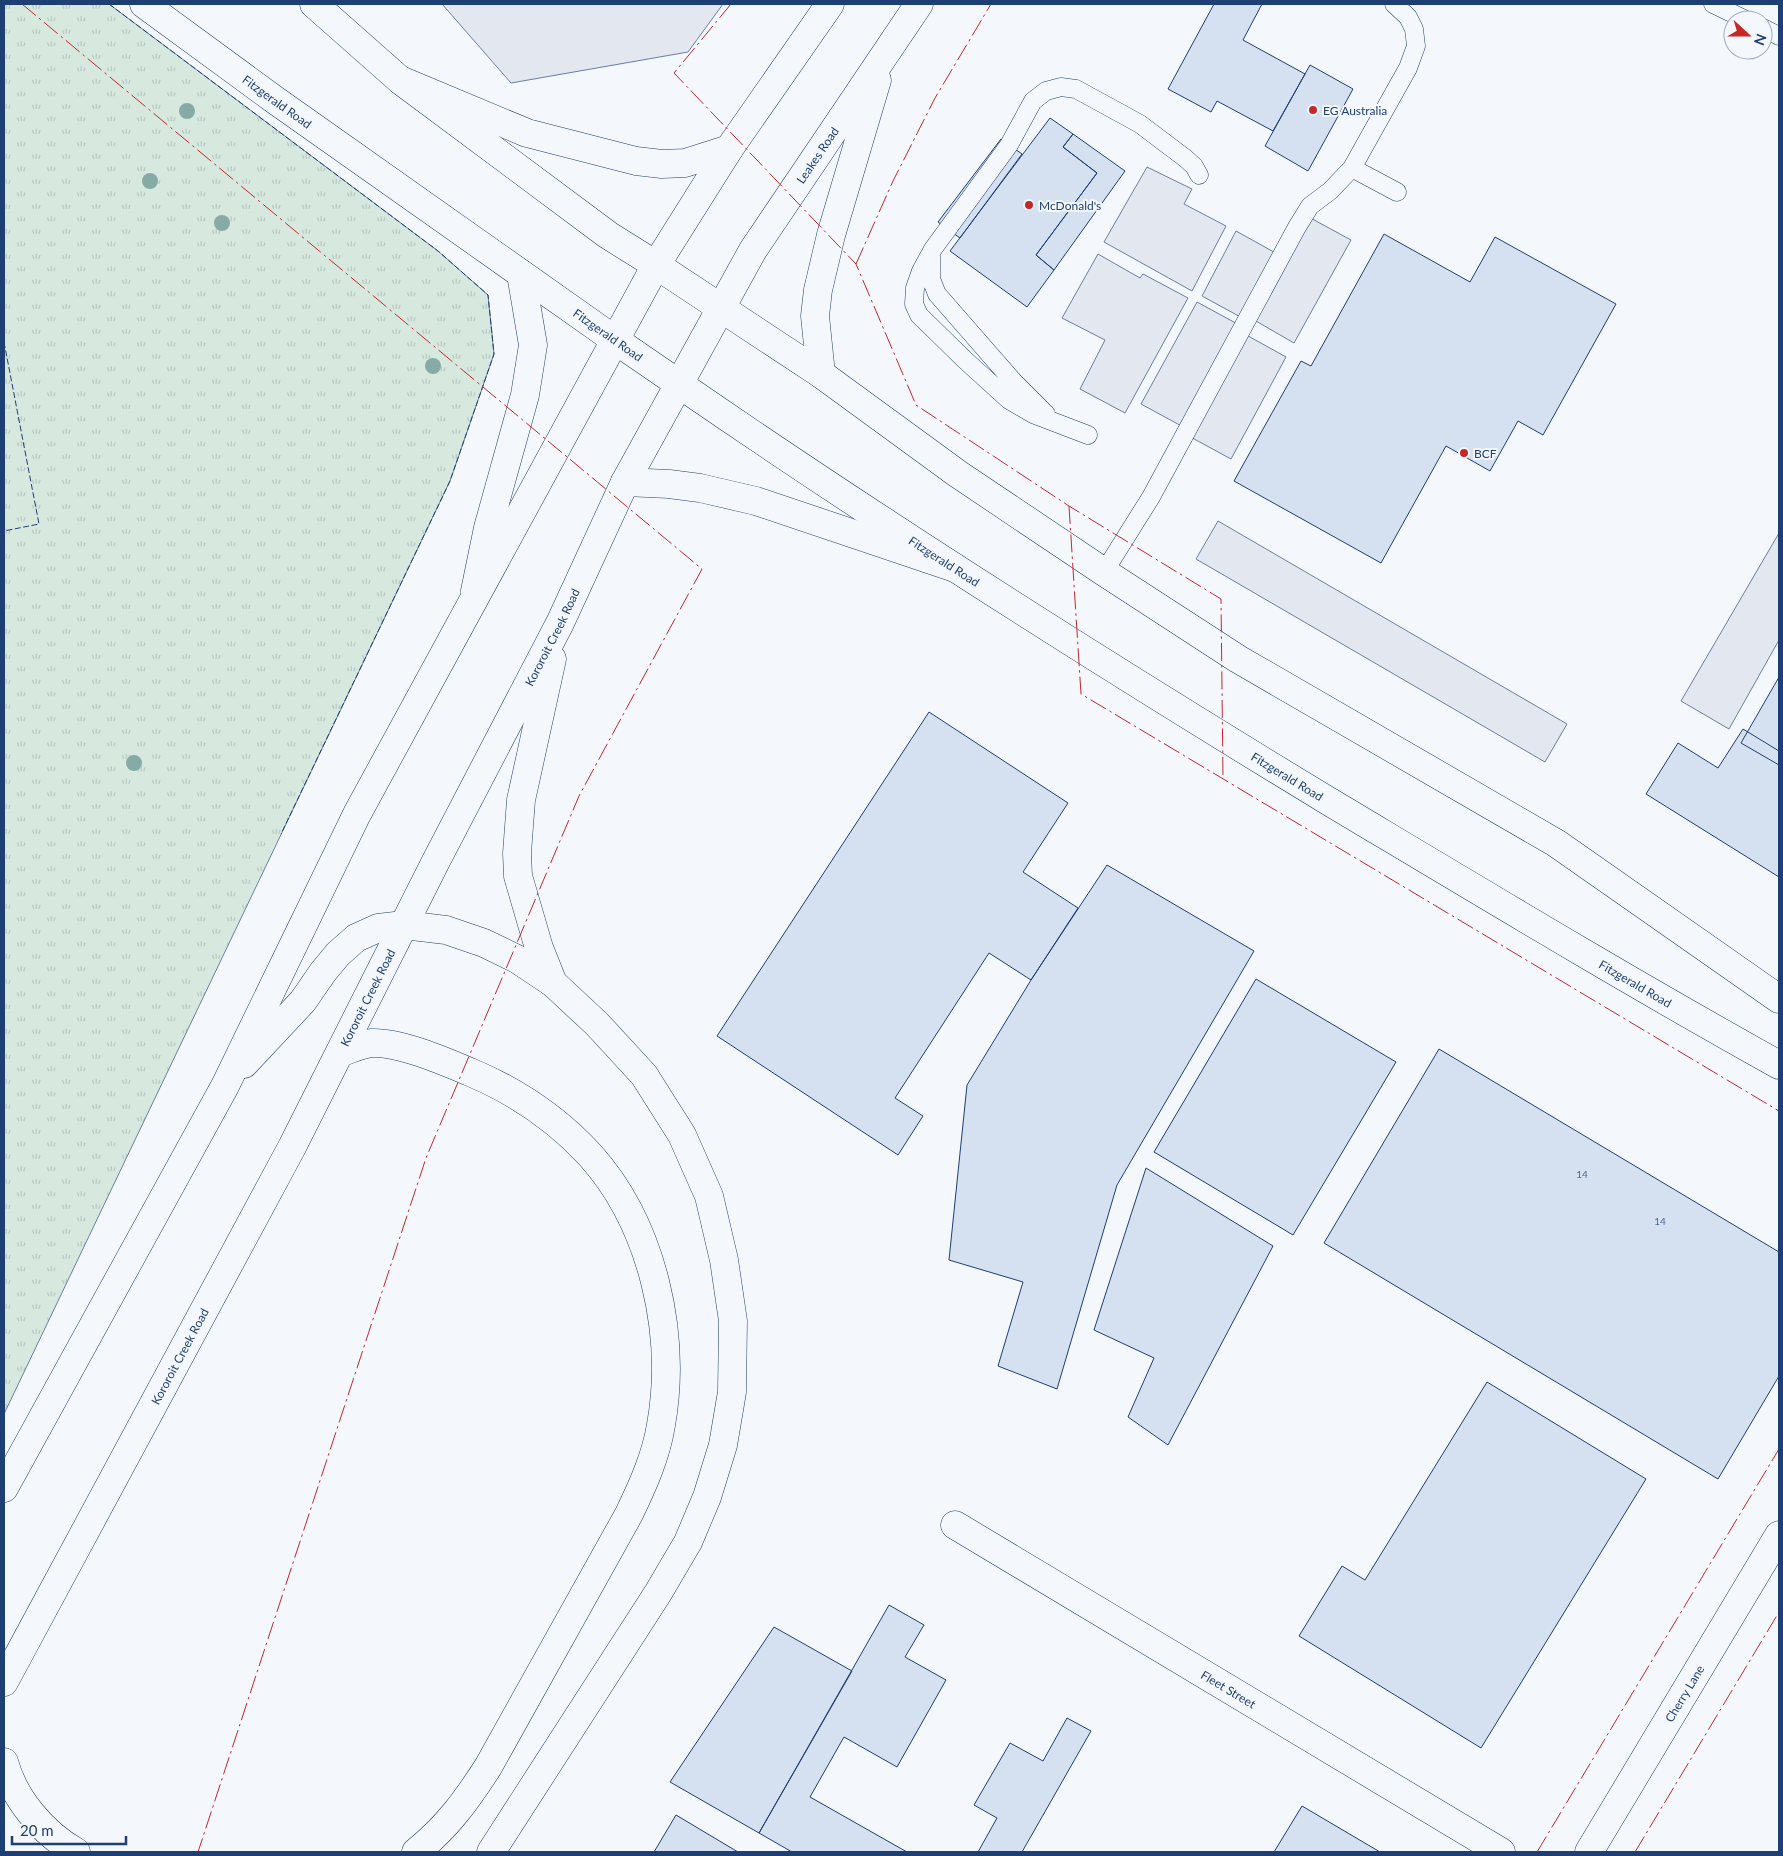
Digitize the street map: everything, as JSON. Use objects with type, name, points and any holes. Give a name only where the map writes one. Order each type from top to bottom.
[{"type":"main road","name":"Fitzgerald Road","points":[[144,4],[275,100],[678,384],[955,568],[1126,677],[1436,866],[1779,1065]]},
{"type":"main road","points":[[314,4],[400,80],[608,235],[821,374],[958,474],[1238,659],[1556,843],[1779,999]]},
{"type":"main road","points":[[4,1488],[225,1086],[357,814],[656,265],[729,149],[830,4]]},
{"type":"main road","name":"Leakes Road","points":[[721,308],[754,250],[919,4]]},
{"type":"main road","points":[[821,374],[815,316],[818,290],[831,234],[884,55]]},
{"type":"main road","points":[[400,80],[527,132],[636,160],[662,164],[685,163],[729,149]]},
{"type":"main road","points":[[472,605],[488,528],[525,395],[533,345],[521,274]]},
{"type":"main road","name":"Kororoit Creek Road","points":[[4,1682],[283,1164],[560,623],[625,482],[721,308]]},
{"type":"main road","points":[[625,482],[662,483],[700,488],[756,501],[955,568]]},
{"type":"main road","points":[[553,983],[539,948],[520,885],[517,853],[521,800],[560,623]]},
{"type":"main road","points":[[225,1086],[303,1001],[338,954],[356,938],[378,928],[404,925],[446,930],[484,943],[518,959],[553,983],[597,1024],[644,1075],[682,1135],[709,1196],[724,1260],[733,1321],[732,1392],[723,1445],[707,1497],[688,1542],[658,1593],[491,1852]]},
{"type":"main road","points":[[340,1052],[371,1043],[388,1044],[455,1065],[492,1081],[526,1101],[561,1127],[591,1156],[622,1199],[651,1266],[660,1301],[666,1343],[666,1384],[661,1426],[649,1471],[630,1514],[488,1766],[463,1805],[436,1836],[416,1852]]},
{"type":"main road","name":"Fleet Street","points":[[955,1525],[1501,1852]]},
{"type":"main road","name":"Cherry Lane","points":[[1589,1852],[1779,1535]]},
{"type":"main road","points":[[4,1762],[7,1775],[25,1805],[60,1843],[76,1852]]},
{"type":"lane","points":[[1104,572],[1151,497],[1297,227],[1310,206],[1330,191],[1352,168],[1408,68],[1416,46],[1414,29],[1408,17],[1394,4]]},
{"type":"lane","points":[[1713,4],[1725,10]]},
{"type":"lane","points":[[1088,435],[1033,414],[1009,400],[919,315],[914,304],[916,288],[922,271],[933,249],[1009,145],[1033,101],[1046,91],[1062,87],[1076,89],[1140,124],[1186,158],[1199,175]]},
{"type":"lane","points":[[1352,168],[1396,192]]},
{"type":"lane","points":[[933,249],[930,265],[931,279],[937,294],[1020,388],[1058,425]]},
{"type":"green space","points":[[4,4],[109,4],[438,251],[488,295],[494,354],[450,481],[4,1414]]},
{"type":"shaded area","points":[[442,4],[723,4],[688,52],[511,83]]},
{"type":"shaded area","points":[[1147,167],[1192,189],[1184,204],[1226,226],[1192,291],[1104,242]]},
{"type":"shaded area","points":[[1305,215],[1351,240],[1294,343],[1249,317],[1246,320],[1202,296],[1236,231],[1281,256]]},
{"type":"shaded area","points":[[1098,254],[1140,278],[1143,274],[1188,298],[1125,413],[1080,389],[1105,340],[1062,318]]},
{"type":"shaded area","points":[[1197,302],[1243,327],[1241,332],[1286,357],[1231,459],[1185,434],[1187,429],[1141,404]]},
{"type":"shaded area","points":[[1218,521],[1567,724],[1545,762],[1196,559]]},
{"type":"shaded area","points":[[1779,533],[1779,640],[1729,729],[1681,701]]},
{"type":"building","points":[[1214,4],[1262,4],[1243,40],[1305,74],[1273,131],[1217,101],[1211,112],[1168,89]]},
{"type":"building","name":"EG Australia","points":[[1310,65],[1353,89],[1308,171],[1265,146]]},
{"type":"building","name":"McDonald's","points":[[1050,118],[1073,134],[1063,147],[1097,173],[1036,255],[1054,270],[1027,307],[950,251]]},
{"type":"building","points":[[1073,134],[1125,171],[1054,270],[1036,255],[1097,173],[1063,147]]},
{"type":"building","points":[[1001,139],[1022,154],[960,238],[938,222]]},
{"type":"building","points":[[1384,234],[1470,282],[1495,237],[1616,304],[1543,435],[1518,421],[1490,471],[1446,446],[1381,563],[1234,481],[1301,361],[1311,366]]},
{"type":"building","points":[[1779,677],[1779,765],[1741,743]]},
{"type":"building","points":[[929,712],[1068,803],[1023,872],[1078,908],[1031,980],[989,953],[895,1098],[923,1116],[898,1155],[717,1036]]},
{"type":"building","points":[[1743,729],[1779,751],[1779,877],[1646,794],[1678,743],[1718,768]]},
{"type":"building","points":[[1107,865],[1254,951],[1117,1185],[1057,1389],[998,1366],[1023,1282],[949,1260],[967,1085],[1031,980]]},
{"type":"building","points":[[1256,979],[1396,1062],[1293,1235],[1154,1152]]},
{"type":"building","points":[[1439,1049],[1779,1252],[1779,1376],[1718,1479],[1324,1243]]},
{"type":"building","points":[[1146,1168],[1273,1246],[1168,1445],[1128,1417],[1154,1358],[1094,1330]]},
{"type":"building","points":[[1487,1382],[1646,1479],[1481,1748],[1299,1636],[1342,1566],[1365,1580]]},
{"type":"building","points":[[889,1605],[924,1625],[905,1657],[946,1680],[897,1767],[844,1737],[810,1797],[907,1852],[792,1852],[759,1833]]},
{"type":"building","points":[[774,1627],[852,1671],[759,1833],[670,1782]]},
{"type":"building","points":[[1067,1718],[1091,1731],[1022,1852],[978,1852],[997,1818],[974,1805],[1010,1743],[1043,1761]]},
{"type":"building","points":[[1302,1806],[1380,1852],[1274,1852]]},
{"type":"building","points":[[676,1815],[738,1852],[654,1852]]},
{"type":"fence","points":[[109,4],[438,251],[488,295],[494,354],[450,481],[281,834]]},
{"type":"fence","points":[[4,342],[39,524],[4,531]]},
{"type":"power","points":[[22,4],[702,569],[579,796],[426,1158],[198,1852]]},
{"type":"power","points":[[731,4],[674,73],[856,264],[916,405],[1069,506],[1221,599],[1223,778]]},
{"type":"power","points":[[856,264],[893,181],[935,98],[991,4]]},
{"type":"power","points":[[1069,506],[1081,694],[1779,1111]]},
{"type":"power","points":[[1537,1852],[1779,1449]]},
{"type":"power","points":[[1635,1852],[1779,1612]]},
{"type":"place","name":"EG Australia","points":[[1313,110]]},
{"type":"place","name":"McDonald's","points":[[1029,205]]},
{"type":"place","name":"BCF","points":[[1464,453]]}]
